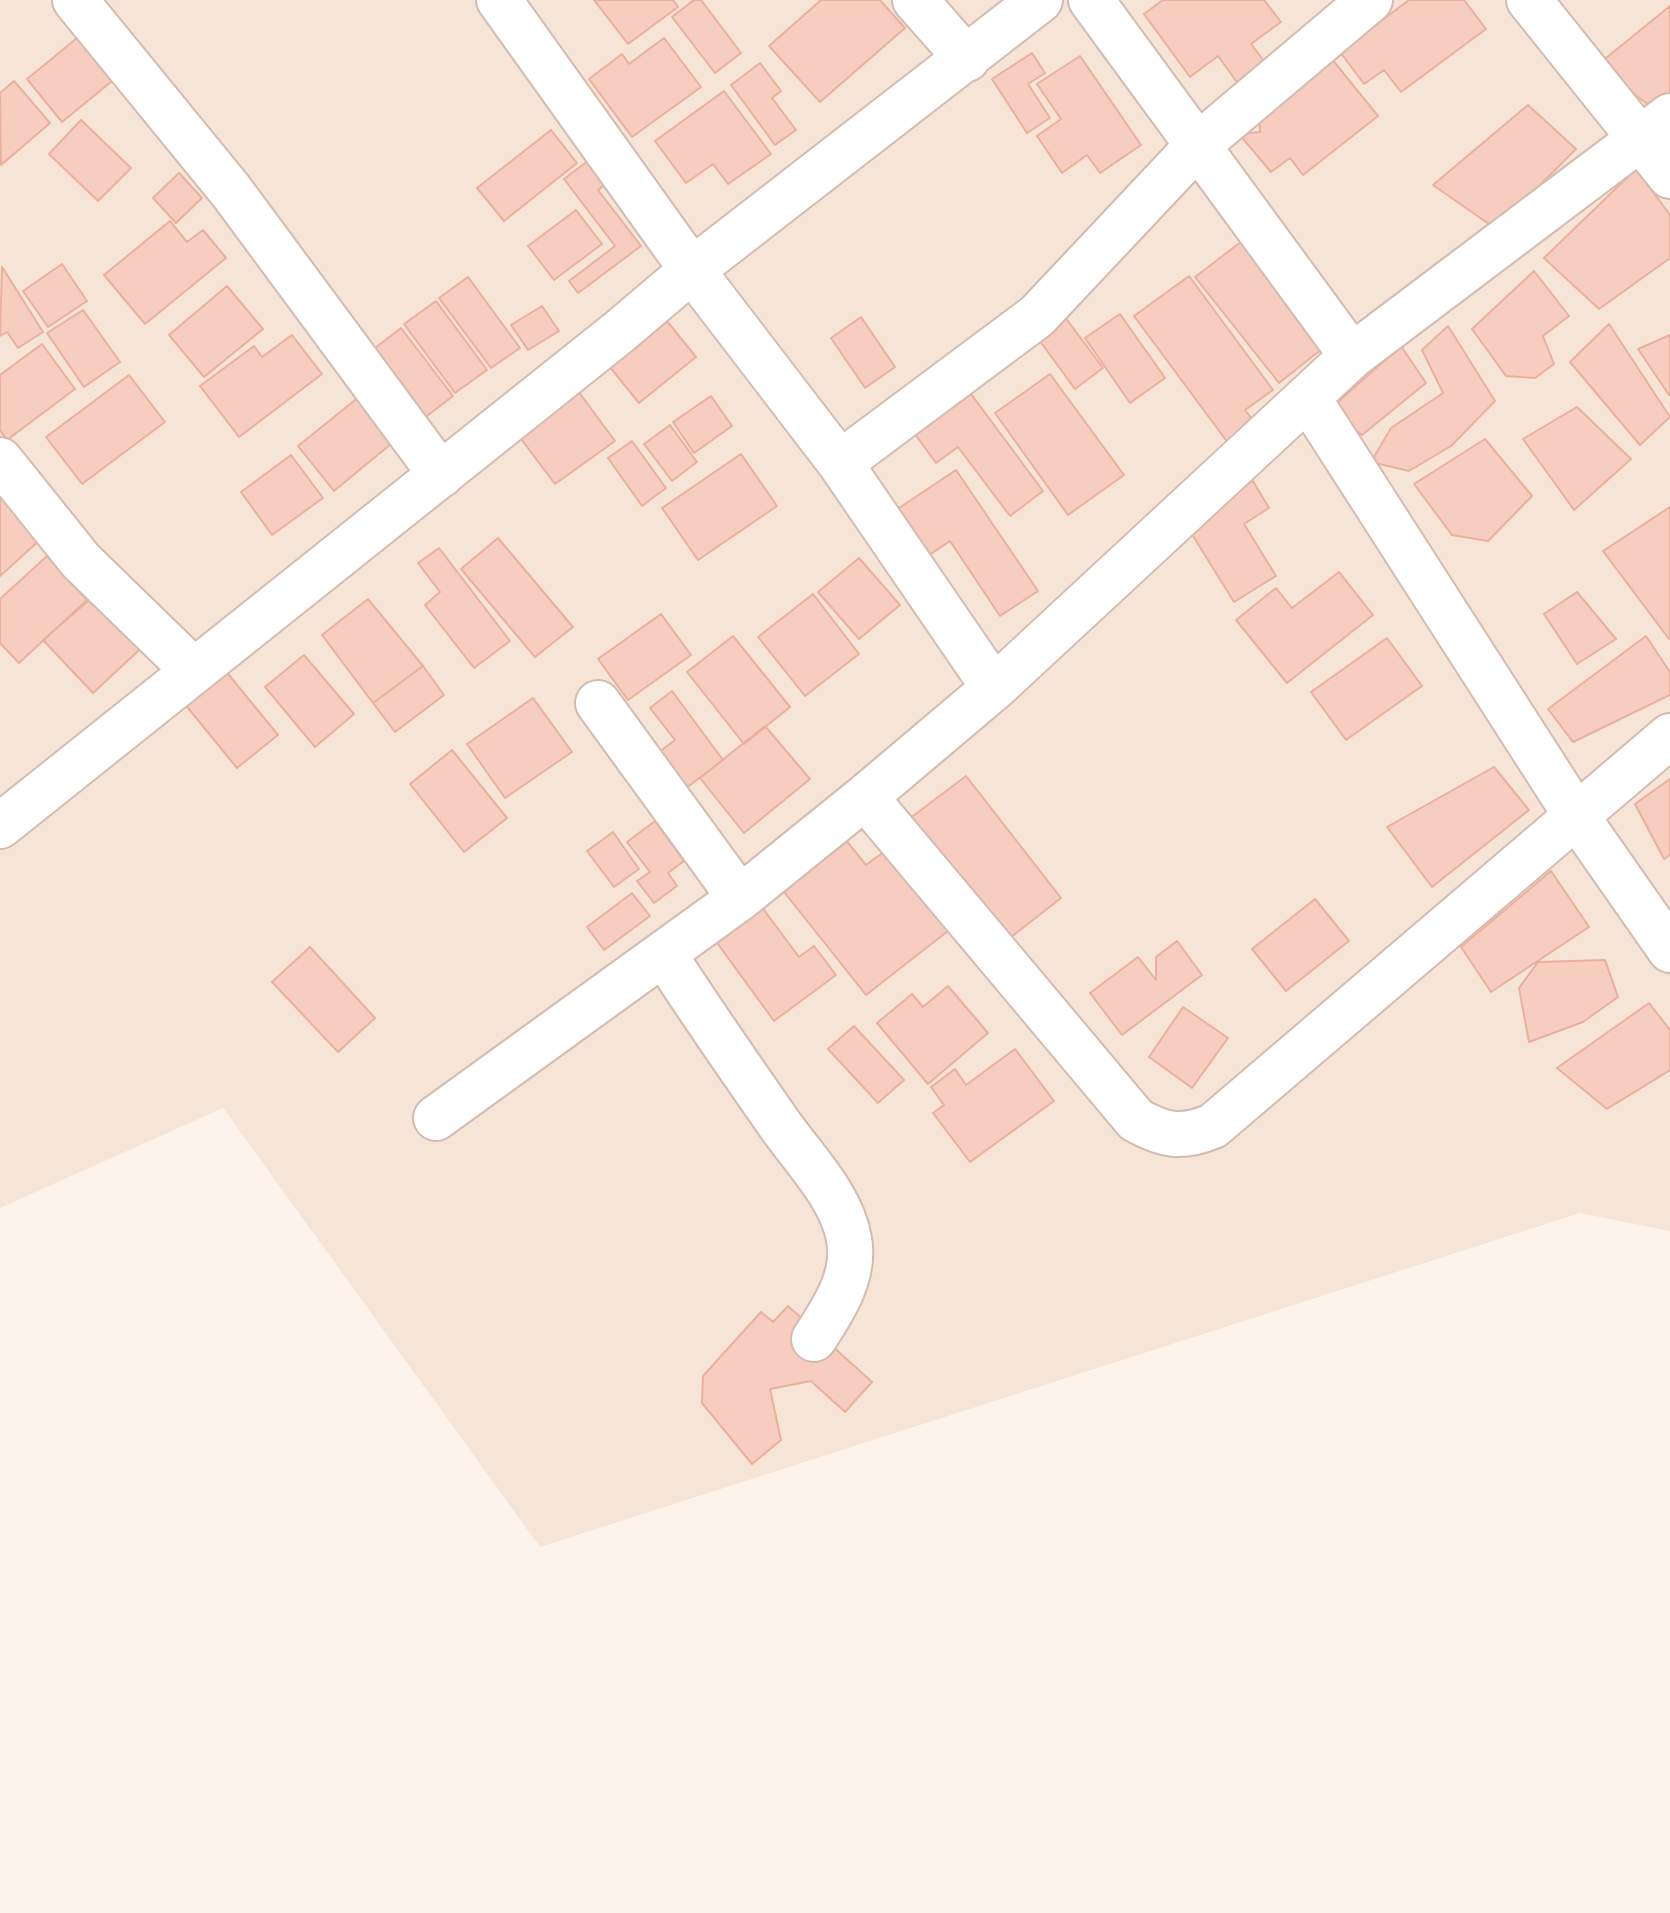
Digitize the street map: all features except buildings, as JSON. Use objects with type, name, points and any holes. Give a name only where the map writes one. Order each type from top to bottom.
[{"type":"street","points":[[75,0],[231,191],[441,475]]},
{"type":"street","points":[[499,0],[692,270],[840,463],[994,688]]},
{"type":"street","points":[[915,0],[967,59]]},
{"type":"street","points":[[0,826],[441,475],[692,270],[1040,0]]},
{"type":"street","points":[[1091,0],[1352,356]]},
{"type":"street","points":[[840,463],[1037,316],[1197,146],[1370,0]]},
{"type":"street","points":[[1529,0],[1655,127],[1670,176]]},
{"type":"street","points":[[436,1118],[740,898],[865,797],[994,688],[1352,356],[1655,127]]},
{"type":"street","points":[[1308,398],[1575,814],[1670,950]]},
{"type":"street","points":[[0,460],[81,561],[193,670]]},
{"type":"street","points":[[598,703],[740,898]]},
{"type":"street","points":[[865,797],[1136,1120],[1163,1135],[1189,1136],[1213,1126],[1670,736]]},
{"type":"street","points":[[664,954],[705,1018],[835,1202],[845,1227],[849,1239],[848,1271],[838,1303],[814,1339]]},
{"type":"shaded area","points":[[0,0],[1670,0],[1670,1231],[1580,1213],[540,1547],[223,1108],[0,1208]]}]
